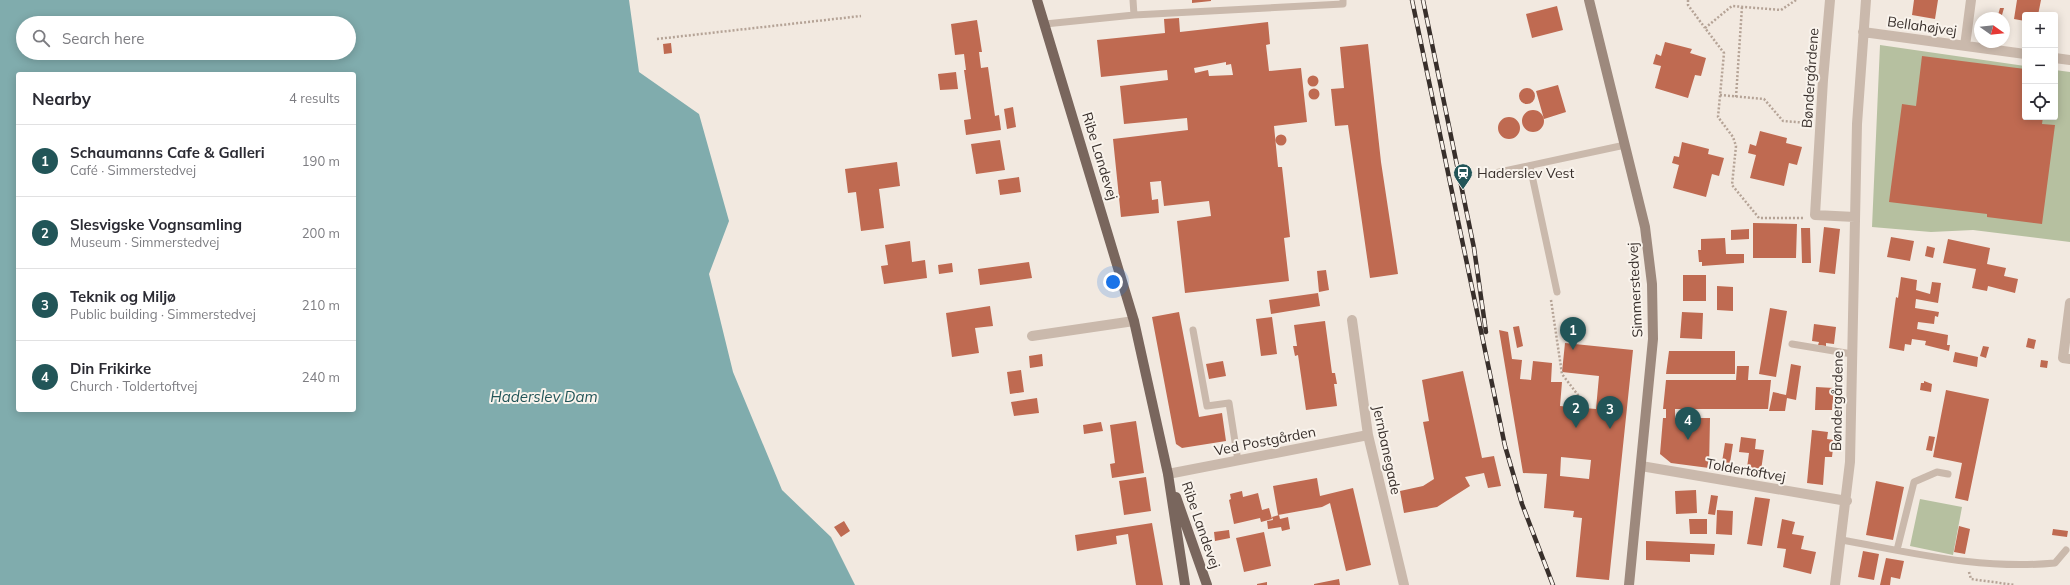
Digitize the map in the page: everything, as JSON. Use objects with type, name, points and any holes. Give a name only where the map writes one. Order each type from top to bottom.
[{"type":"main road","name":"Ribe Landevej","points":[[1037,0],[1134,321],[1168,474],[1185,585]]},
{"type":"main road","name":"Ribe Landevej","points":[[1168,474],[1207,585]]},
{"type":"main road","points":[[1182,565],[1193,585]]},
{"type":"street","name":"Simmerstedvej","points":[[1589,0],[1645,227],[1652,284],[1653,338],[1629,585]]},
{"type":"street","name":"Bøndergårdene","points":[[1815,214],[1820,124],[1830,0]]},
{"type":"street","name":"Bøndergårdene","points":[[1835,583],[1847,501],[1850,462],[1857,124],[1862,32],[1866,0]]},
{"type":"street","points":[[1965,46],[1971,0]]},
{"type":"street","name":"Bellahøjvej","points":[[1862,32],[2022,54]]},
{"type":"street","points":[[2058,58],[2070,60]]},
{"type":"street","points":[[1815,214],[1855,217]]},
{"type":"street","points":[[2070,303],[2063,358],[2070,359]]},
{"type":"street","name":"Jernbanegade","points":[[1352,320],[1368,435],[1404,585]]},
{"type":"street","points":[[1032,336],[1134,321]]},
{"type":"street","name":"Ved Postgården","points":[[1168,474],[1368,435]]},
{"type":"street","name":"Toldertoftvej","points":[[1640,466],[1847,501]]},
{"type":"lane","points":[[1133,0],[1134,15]]},
{"type":"lane","points":[[1045,24],[1134,15],[1343,4],[1343,0]]},
{"type":"lane","points":[[1495,173],[1625,145]]},
{"type":"lane","points":[[1530,166],[1557,292]]},
{"type":"lane","points":[[1193,330],[1207,406],[1229,403],[1238,461]]},
{"type":"lane","points":[[1792,344],[1852,354]]},
{"type":"lane","points":[[1897,550],[1914,482],[1937,472],[1948,474]]},
{"type":"lane","points":[[1842,540],[1966,563],[2008,565],[2055,562],[2066,550]]},
{"type":"path","points":[[1688,0],[1688,5],[1724,53],[1718,117],[1733,137],[1736,146],[1732,185],[1759,218],[1809,218],[1815,214]]},
{"type":"path","points":[[1705,28],[1732,6],[1781,10],[1796,0]]},
{"type":"path","points":[[1736,97],[1742,7]]},
{"type":"path","points":[[657,39],[861,16]]},
{"type":"path","points":[[1720,95],[1764,99],[1784,121],[1820,124]]},
{"type":"path","points":[[1550,294],[1562,374],[1584,403]]},
{"type":"path","points":[[1966,563],[1971,579],[2015,585]]},
{"type":"green space","points":[[1880,45],[2022,66],[2022,120],[2058,120],[2058,70],[2070,72],[2070,242],[1973,230],[1931,232],[1872,227]]},
{"type":"green space","points":[[1920,499],[1962,507],[1953,555],[1910,546]]},
{"type":"water","name":"Haderslev Dam","points":[[0,0],[629,0],[639,72],[699,114],[729,221],[709,274],[733,372],[782,490],[831,537],[855,585],[0,585]]},
{"type":"building","points":[[1192,0],[1211,0],[1211,1],[1192,3]]},
{"type":"building","points":[[1914,0],[1938,0],[1935,19],[1912,15]]},
{"type":"building","points":[[2017,0],[2041,0],[2039,12],[2022,12],[2022,20],[2014,19]]},
{"type":"building","points":[[1557,6],[1563,30],[1532,38],[1526,14]]},
{"type":"building","points":[[2000,8],[2004,8],[2003,12],[1999,12]]},
{"type":"building","points":[[1179,18],[1180,32],[1268,22],[1270,44],[1266,45],[1269,71],[1301,68],[1307,122],[1274,126],[1278,167],[1282,167],[1290,237],[1284,238],[1289,281],[1185,293],[1177,221],[1211,216],[1209,201],[1164,206],[1161,181],[1150,182],[1152,200],[1158,199],[1159,213],[1121,217],[1113,139],[1188,130],[1187,118],[1124,124],[1120,86],[1168,80],[1167,70],[1101,77],[1097,40],[1165,33],[1164,19]],"holes":[[[1226,62],[1226,65],[1231,64],[1233,75],[1209,76],[1208,70],[1195,73],[1194,68]]]},
{"type":"building","points":[[977,20],[982,52],[979,52],[981,68],[988,67],[995,116],[999,115],[1001,130],[966,135],[964,120],[971,119],[964,70],[966,70],[964,54],[955,55],[951,24]]},
{"type":"building","points":[[1665,42],[1692,49],[1690,53],[1706,58],[1701,76],[1695,75],[1688,98],[1655,88],[1661,66],[1653,64],[1656,54],[1661,56]]},
{"type":"building","points":[[671,43],[672,53],[664,54],[663,44]]},
{"type":"building","points":[[1368,44],[1381,162],[1398,274],[1370,278],[1348,125],[1335,126],[1331,89],[1344,88],[1340,47]]},
{"type":"building","points":[[1922,56],[2022,69],[2022,120],[2043,120],[2042,124],[2055,125],[2042,224],[1987,217],[1987,214],[1889,202],[1902,104],[1916,106]]},
{"type":"building","points":[[956,72],[958,89],[940,90],[938,74]]},
{"type":"building","points":[[1313,75],[1317,77],[1319,81],[1317,85],[1313,87],[1309,85],[1307,81],[1309,77]]},
{"type":"building","points":[[1558,85],[1566,112],[1544,119],[1536,91]]},
{"type":"building","points":[[1314,88],[1318,90],[1320,94],[1318,98],[1314,100],[1310,98],[1308,94],[1310,90]]},
{"type":"building","points":[[1524,88],[1530,88],[1535,93],[1533,102],[1530,104],[1524,104],[1519,99],[1519,93]]},
{"type":"building","points":[[1013,107],[1016,127],[1007,129],[1004,109]]},
{"type":"building","points":[[1533,110],[1537,111],[1543,117],[1543,125],[1537,131],[1533,132],[1529,131],[1523,125],[1522,121],[1523,117],[1529,111]]},
{"type":"building","points":[[1509,117],[1513,118],[1519,124],[1519,132],[1513,138],[1509,139],[1505,138],[1499,132],[1498,128],[1499,124],[1505,118]]},
{"type":"building","points":[[1760,131],[1787,138],[1786,143],[1802,147],[1797,165],[1789,163],[1784,186],[1750,178],[1756,155],[1748,153],[1750,144],[1756,146]]},
{"type":"building","points":[[1281,134],[1285,136],[1287,140],[1285,144],[1281,146],[1277,144],[1275,140],[1277,136]]},
{"type":"building","points":[[1000,140],[1005,170],[976,174],[971,144]]},
{"type":"building","points":[[1682,142],[1709,149],[1708,154],[1724,158],[1719,176],[1712,174],[1706,197],[1673,188],[1679,165],[1672,163],[1674,156],[1679,157]]},
{"type":"building","points":[[897,162],[900,186],[879,189],[884,228],[861,231],[856,192],[848,193],[845,169]]},
{"type":"building","points":[[1019,177],[1021,192],[1000,195],[998,180]]},
{"type":"building","points":[[1753,223],[1797,224],[1796,258],[1753,258]]},
{"type":"building","points":[[1824,227],[1840,229],[1835,274],[1819,272]]},
{"type":"building","points":[[1801,228],[1810,228],[1811,263],[1802,263]]},
{"type":"building","points":[[1749,229],[1749,239],[1731,240],[1731,230]]},
{"type":"building","points":[[1891,237],[1914,241],[1910,261],[1887,257]]},
{"type":"building","points":[[1725,238],[1726,254],[1744,254],[1744,263],[1702,266],[1702,262],[1699,262],[1698,250],[1701,250],[1701,239]]},
{"type":"building","points":[[1948,239],[1990,248],[1987,264],[2006,268],[2004,276],[2018,279],[2015,293],[1988,286],[1987,291],[1972,288],[1976,269],[1943,263]]},
{"type":"building","points":[[910,241],[912,262],[925,260],[927,278],[884,284],[881,266],[888,265],[885,245]]},
{"type":"building","points":[[1927,246],[1935,248],[1933,258],[1925,256]]},
{"type":"building","points":[[1029,262],[1032,278],[980,285],[978,269]]},
{"type":"building","points":[[952,263],[953,272],[939,274],[938,265]]},
{"type":"building","points":[[1326,270],[1329,290],[1319,292],[1317,271]]},
{"type":"building","points":[[1683,275],[1706,275],[1706,301],[1683,301]]},
{"type":"building","points":[[1901,277],[1917,280],[1916,290],[1930,294],[1932,282],[1941,283],[1938,303],[1916,299],[1915,308],[1939,312],[1938,317],[1935,316],[1934,324],[1918,322],[1917,329],[1948,335],[1947,345],[1950,345],[1949,351],[1925,345],[1926,341],[1912,339],[1911,345],[1905,344],[1904,351],[1889,348],[1896,297],[1898,298]]},
{"type":"building","points":[[1717,286],[1733,287],[1733,311],[1717,310]]},
{"type":"building","points":[[1318,293],[1320,306],[1271,314],[1269,300]]},
{"type":"building","points":[[990,306],[993,326],[975,328],[979,353],[952,357],[946,313]]},
{"type":"building","points":[[1770,308],[1787,311],[1776,377],[1759,374]]},
{"type":"building","points":[[1179,312],[1199,417],[1222,413],[1226,441],[1182,448],[1176,444],[1152,317]]},
{"type":"building","points":[[1682,312],[1703,313],[1702,339],[1680,338]]},
{"type":"building","points":[[1272,317],[1277,354],[1261,356],[1256,319]]},
{"type":"building","points":[[1325,321],[1332,373],[1335,373],[1337,384],[1334,384],[1337,406],[1306,410],[1298,355],[1295,356],[1293,346],[1297,346],[1294,325]]},
{"type":"building","points":[[1814,324],[1836,327],[1834,344],[1826,343],[1826,346],[1818,345],[1819,342],[1812,341]]},
{"type":"building","points":[[1519,326],[1523,346],[1517,348],[1513,327]]},
{"type":"building","points":[[1499,330],[1508,332],[1512,359],[1522,360],[1520,379],[1531,380],[1533,361],[1552,363],[1551,382],[1562,382],[1560,406],[1596,409],[1599,376],[1562,372],[1565,343],[1633,350],[1609,580],[1576,577],[1582,518],[1573,517],[1574,511],[1544,508],[1547,474],[1523,473]],"holes":[[[1561,457],[1591,460],[1589,479],[1560,476]]]},
{"type":"building","points":[[2028,338],[2036,340],[2034,349],[2026,347]]},
{"type":"building","points":[[1983,346],[1989,347],[1986,358],[1980,356]]},
{"type":"building","points":[[1669,351],[1735,351],[1735,374],[1666,374]]},
{"type":"building","points":[[1955,352],[1978,357],[1977,367],[1953,362]]},
{"type":"building","points":[[1042,354],[1043,366],[1030,368],[1029,356]]},
{"type":"building","points":[[2041,360],[2048,361],[2047,368],[2040,367]]},
{"type":"building","points":[[1223,361],[1226,376],[1209,379],[1206,364]]},
{"type":"building","points":[[1791,364],[1801,366],[1796,400],[1787,398],[1785,411],[1769,411],[1773,392],[1786,395]]},
{"type":"building","points":[[1737,366],[1749,366],[1748,380],[1771,380],[1768,409],[1675,409],[1675,418],[1710,418],[1709,468],[1671,463],[1660,454],[1663,418],[1666,418],[1666,409],[1663,409],[1666,380],[1736,380]]},
{"type":"building","points":[[1021,370],[1024,392],[1010,394],[1007,372]]},
{"type":"building","points":[[1463,371],[1482,458],[1494,456],[1501,486],[1488,488],[1484,473],[1465,477],[1470,486],[1437,507],[1404,513],[1400,491],[1423,486],[1434,479],[1423,422],[1429,421],[1422,380]]},
{"type":"building","points":[[1924,381],[1932,384],[1931,392],[1920,390],[1921,383],[1924,383]]},
{"type":"building","points":[[1816,387],[1834,388],[1832,410],[1815,410]]},
{"type":"building","points":[[1946,390],[1989,399],[1968,501],[1955,498],[1962,463],[1933,457]]},
{"type":"building","points":[[1037,398],[1039,413],[1014,416],[1011,402]]},
{"type":"building","points":[[1136,421],[1144,473],[1112,478],[1110,464],[1115,463],[1110,425]]},
{"type":"building","points":[[1101,422],[1103,431],[1084,434],[1083,425]]},
{"type":"building","points":[[1812,430],[1828,432],[1827,439],[1834,440],[1832,457],[1825,457],[1823,485],[1807,483]]},
{"type":"building","points":[[1929,436],[1935,437],[1932,451],[1926,450]]},
{"type":"building","points":[[1741,437],[1756,439],[1755,449],[1764,450],[1760,477],[1746,475],[1749,453],[1739,452]]},
{"type":"building","points":[[1725,443],[1733,444],[1730,463],[1722,462]]},
{"type":"building","points":[[1146,477],[1151,511],[1124,515],[1119,481]]},
{"type":"building","points":[[1317,478],[1320,496],[1353,488],[1371,565],[1346,571],[1330,503],[1322,507],[1278,515],[1273,486]]},
{"type":"building","points":[[1876,481],[1904,487],[1893,540],[1866,535]]},
{"type":"building","points":[[1696,490],[1697,513],[1676,514],[1675,491]]},
{"type":"building","points":[[1242,491],[1243,497],[1258,493],[1262,510],[1269,508],[1272,519],[1261,522],[1260,518],[1234,524],[1229,500],[1231,499],[1230,494]]},
{"type":"building","points":[[1711,495],[1718,496],[1715,515],[1708,514]]},
{"type":"building","points":[[1755,497],[1770,499],[1762,546],[1747,544]]},
{"type":"building","points":[[1717,510],[1733,511],[1732,535],[1716,534]]},
{"type":"building","points":[[1279,515],[1280,519],[1288,517],[1290,529],[1282,531],[1281,527],[1268,529],[1267,521],[1273,520],[1272,517]]},
{"type":"building","points":[[1689,519],[1707,519],[1707,534],[1690,534]]},
{"type":"building","points":[[1782,519],[1795,522],[1792,534],[1804,536],[1801,549],[1816,552],[1811,574],[1783,567],[1786,549],[1777,548]]},
{"type":"building","points":[[844,521],[850,531],[841,537],[834,527]]},
{"type":"building","points":[[1152,523],[1163,585],[1136,585],[1128,534],[1116,536],[1117,544],[1077,551],[1075,535]]},
{"type":"building","points":[[1959,526],[1970,529],[1965,554],[1954,552]]},
{"type":"building","points":[[2053,529],[2068,531],[2067,537],[2052,535]]},
{"type":"building","points":[[1229,530],[1230,538],[1215,541],[1214,532]]},
{"type":"building","points":[[1264,532],[1271,566],[1244,572],[1236,538]]},
{"type":"building","points":[[1646,541],[1715,544],[1714,555],[1690,554],[1690,562],[1646,560]]},
{"type":"building","points":[[1863,551],[1879,554],[1874,580],[1858,577]]},
{"type":"building","points":[[1886,558],[1904,561],[1900,579],[1891,577],[1890,585],[1880,585]]},
{"type":"building","points":[[1339,579],[1340,585],[1314,585],[1314,584]]},
{"type":"building","points":[[1267,582],[1267,585],[1257,585],[1257,584]]},
{"type":"railway","points":[[1412,0],[1505,446],[1522,504],[1553,585]]},
{"type":"railway","points":[[1423,0],[1474,248],[1486,332]]},
{"type":"place","name":"Haderslev Vest","points":[[1463,190]]},
{"type":"place","name":"Schaumanns Cafe & Galleri","points":[[1573,350]]},
{"type":"place","name":"Slesvigske Vognsamling","points":[[1576,428]]},
{"type":"place","name":"Teknik og Miljø","points":[[1610,429]]},
{"type":"place","name":"Din Frikirke","points":[[1688,440]]}]
